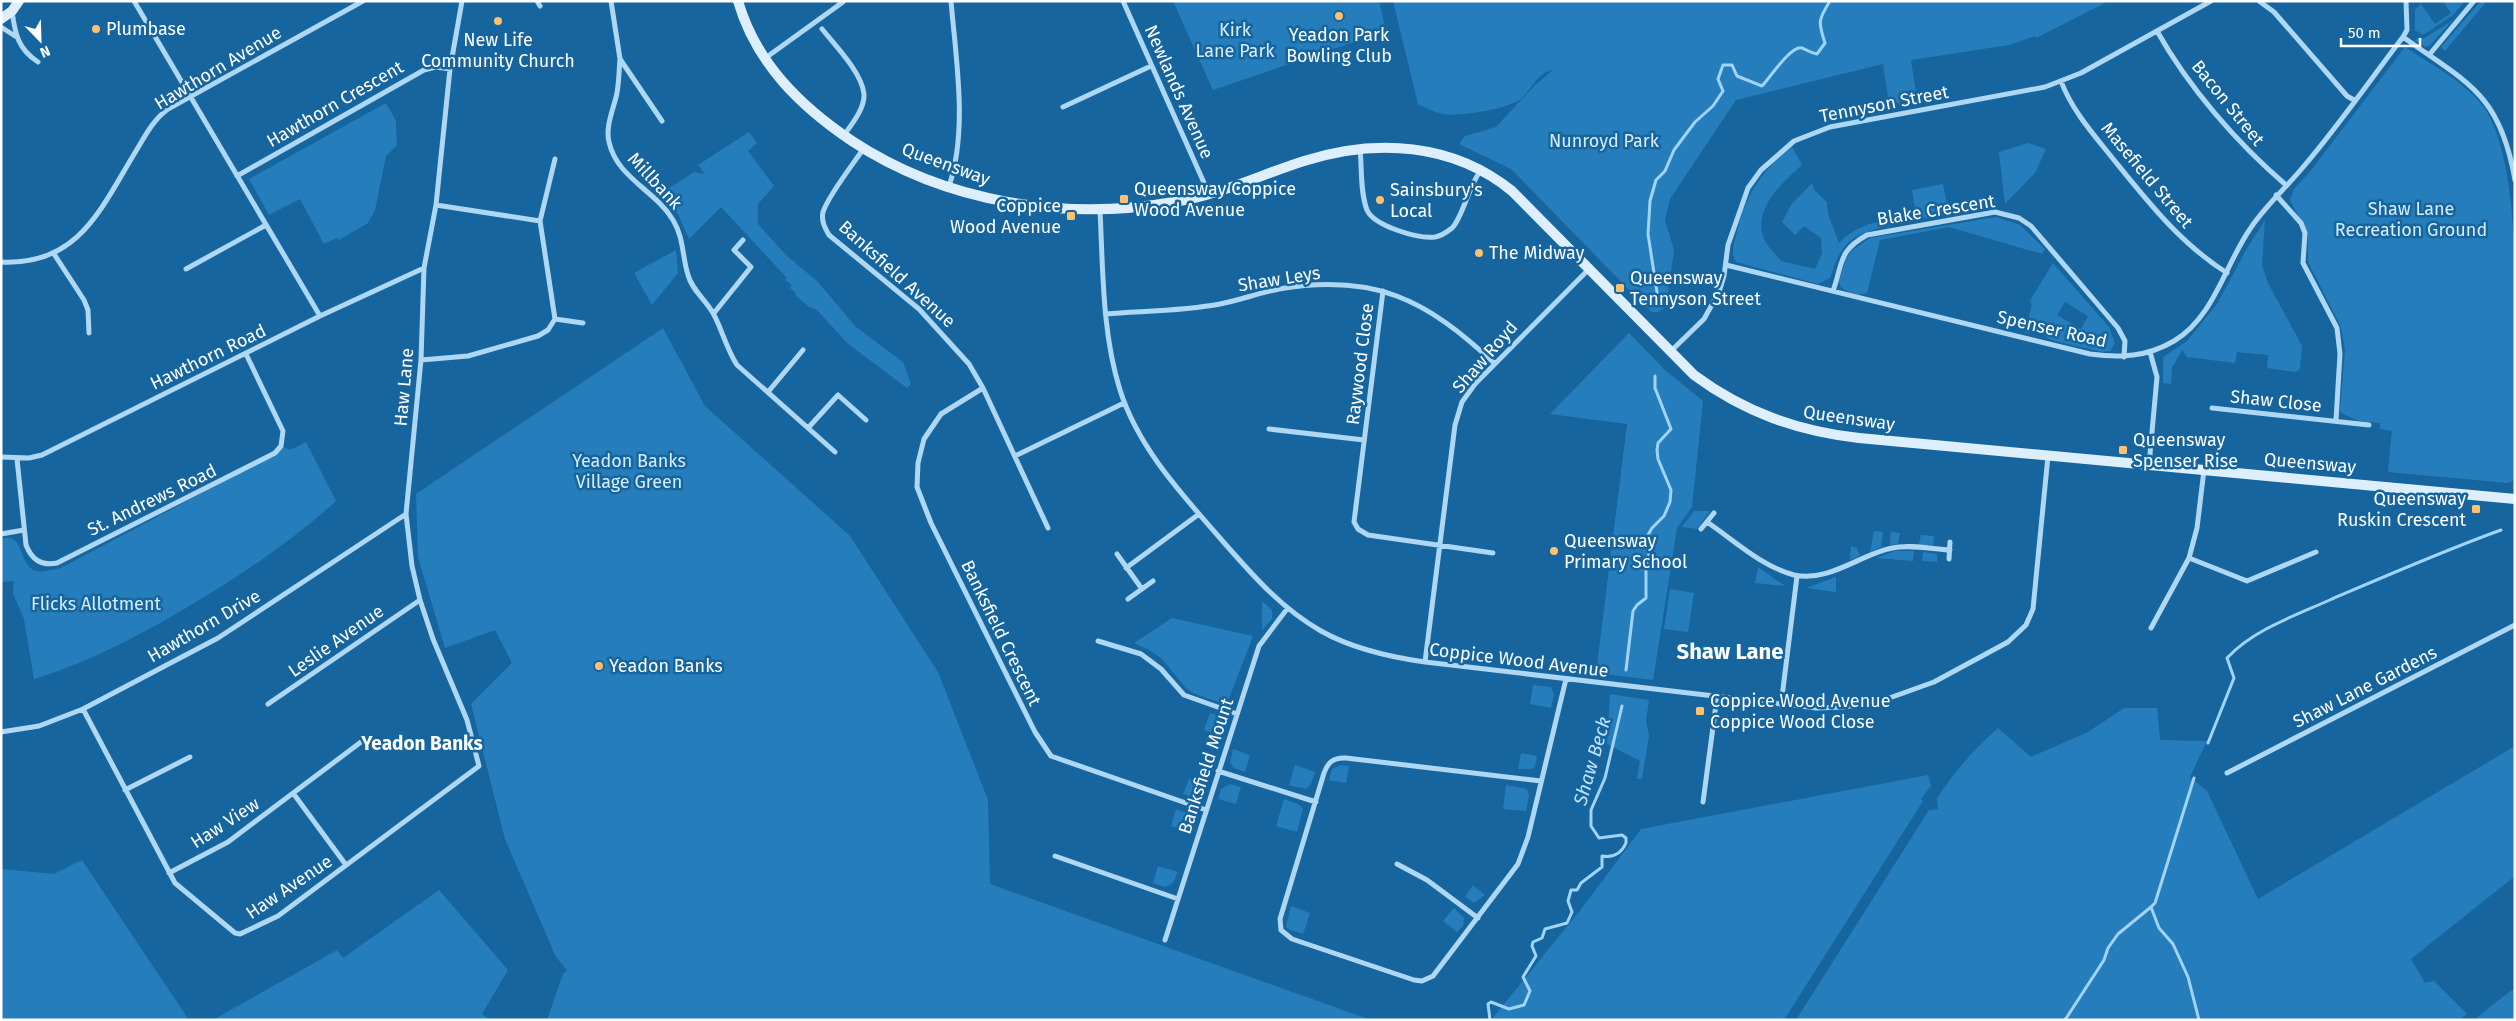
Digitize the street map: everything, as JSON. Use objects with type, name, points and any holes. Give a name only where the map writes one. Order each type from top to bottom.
[{"type":"street","points":[[1,19],[12,11],[19,1]]},
{"type":"street","points":[[134,1],[320,316]]},
{"type":"street","name":"Hawthorn Avenue","points":[[1,262],[23,263],[54,254],[72,242],[98,213],[160,116],[191,96],[363,1]]},
{"type":"street","name":"Haw Lane","points":[[462,1],[450,69],[436,205],[424,268],[421,360],[406,514],[412,566],[420,600],[433,639],[468,720],[480,766]]},
{"type":"street","points":[[611,1],[620,59],[662,121]]},
{"type":"street","name":"Queensway","points":[[738,1],[754,44],[764,59],[796,98],[844,135],[864,148],[907,170],[949,186],[1025,205],[1100,210],[1137,208],[1209,194],[1244,184],[1304,161],[1360,149],[1387,148],[1430,152],[1464,161],[1481,170],[1512,192],[1669,352],[1694,375],[1722,395],[1757,413],[1791,426],[1829,434],[2515,499]]},
{"type":"street","points":[[949,186],[959,141],[951,1]]},
{"type":"street","name":"Newlands Avenue","points":[[1123,1],[1209,194]]},
{"type":"street","name":"Tennyson Street","points":[[1669,352],[1704,319],[1719,292],[1732,229],[1748,188],[1761,170],[1773,158],[1802,137],[1830,127],[2024,92],[2061,82],[2211,1]]},
{"type":"street","points":[[2259,1],[2274,12],[2347,96],[2354,100]]},
{"type":"street","points":[[2406,1],[2407,30],[2403,37],[2476,90],[2488,103],[2505,137],[2515,180]]},
{"type":"street","points":[[2429,55],[2474,1]]},
{"type":"street","points":[[764,59],[843,2]]},
{"type":"street","points":[[12,11],[15,36],[25,52],[38,62]]},
{"type":"street","points":[[1,27],[15,36]]},
{"type":"street","points":[[822,29],[856,72],[864,94],[859,112],[844,135]]},
{"type":"street","name":"Bacon Street","points":[[2157,31],[2181,68],[2232,133],[2248,152],[2286,185]]},
{"type":"street","name":"Spenser Road","points":[[1726,264],[2090,354],[2124,357],[2150,352],[2174,340],[2186,331],[2206,307],[2227,273],[2249,230],[2276,195],[2305,166],[2403,37]]},
{"type":"street","name":"Millbank","points":[[620,59],[617,92],[608,132],[609,142],[623,171],[672,218],[680,233],[688,275],[693,286],[714,314],[736,365],[835,452]]},
{"type":"street","points":[[1063,107],[1151,66]]},
{"type":"street","name":"Hawthorn Crescent","points":[[237,176],[424,70],[436,67],[450,69]]},
{"type":"street","name":"Masefield Street","points":[[2061,82],[2079,115],[2152,205],[2200,255],[2227,273]]},
{"type":"street","name":"Banksfield Avenue","points":[[864,148],[830,198],[823,213],[823,225],[829,235],[919,309],[952,342],[969,364],[983,388],[1048,528]]},
{"type":"street","points":[[1360,149],[1365,204],[1370,216],[1380,224],[1424,237],[1443,234],[1454,226],[1473,180],[1481,170]]},
{"type":"street","points":[[421,360],[445,360],[468,356],[538,336],[548,330],[555,319],[540,221],[555,159]]},
{"type":"street","name":"Shaw Close","points":[[2276,195],[2301,223],[2304,233],[2303,263],[2337,328],[2340,354],[2336,420]]},
{"type":"street","points":[[436,205],[540,221]]},
{"type":"street","name":"Coppice Wood Avenue","points":[[1100,210],[1106,314],[1115,369],[1124,402],[1148,449],[1199,514],[1261,584],[1287,609],[1322,632],[1352,646],[1382,655],[1425,662],[1817,708],[1844,707],[1896,697],[1960,668],[2008,642],[2026,625],[2033,609],[2048,456]]},
{"type":"street","name":"Blake Crescent","points":[[1833,291],[1842,258],[1853,243],[1867,235],[1984,213],[2005,213],[2019,218],[2031,226],[2109,316],[2122,334],[2124,357]]},
{"type":"street","points":[[186,269],[266,225]]},
{"type":"street","points":[[714,314],[751,267],[734,250],[743,240]]},
{"type":"street","points":[[54,254],[84,300],[88,310],[89,333]]},
{"type":"street","name":"Hawthorn Road","points":[[1,458],[17,459],[42,455],[320,316],[424,268]]},
{"type":"street","name":"Shaw Royd","points":[[1425,662],[1458,411],[1468,393],[1494,363],[1589,269]]},
{"type":"street","name":"Shaw Leys","points":[[1106,314],[1220,304],[1277,289],[1339,284],[1383,292],[1425,308],[1441,317],[1462,333],[1494,363]]},
{"type":"street","name":"Raywood Close","points":[[1383,292],[1354,522],[1358,529],[1368,535],[1439,546]]},
{"type":"street","points":[[555,319],[583,323]]},
{"type":"street","points":[[768,392],[803,350]]},
{"type":"street","points":[[2149,465],[2157,377],[2150,352]]},
{"type":"street","name":"St. Andrews Road","points":[[17,459],[24,530],[30,554],[37,561],[46,565],[57,562],[275,453],[281,446],[283,431],[246,354]]},
{"type":"street","name":"Banksfield Crescent","points":[[983,388],[945,412],[934,422],[920,451],[917,487],[931,523],[1035,732],[1051,756],[1206,810]]},
{"type":"street","points":[[808,428],[838,396],[866,420]]},
{"type":"street","points":[[1015,456],[1124,402]]},
{"type":"street","name":"Shaw Close","points":[[2212,408],[2369,425]]},
{"type":"street","name":"Raywood Close","points":[[1269,429],[1364,440]]},
{"type":"street","points":[[2151,628],[2188,558],[2196,528],[2204,470]]},
{"type":"street","points":[[1701,529],[1714,513]]},
{"type":"street","name":"Hawthorn Drive","points":[[1,732],[39,726],[83,709],[218,638],[406,514]]},
{"type":"street","points":[[1126,568],[1199,514]]},
{"type":"street","points":[[1707,522],[1772,567],[1797,576],[1824,574],[1891,548],[1950,550]]},
{"type":"street","points":[[1,534],[24,530]]},
{"type":"street","points":[[1949,560],[1950,542]]},
{"type":"street","points":[[1439,546],[1493,553]]},
{"type":"street","points":[[2188,558],[2247,581],[2316,552]]},
{"type":"street","points":[[1117,554],[1142,590]]},
{"type":"street","points":[[1781,705],[1797,576]]},
{"type":"street","points":[[1128,599],[1154,581]]},
{"type":"street","name":"Leslie Avenue","points":[[268,704],[420,600]]},
{"type":"street","name":"Banksfield Mount","points":[[1165,940],[1259,646],[1287,609]]},
{"type":"street","name":"Shaw Lane Gardens","points":[[2227,774],[2515,625]]},
{"type":"street","points":[[1098,641],[1141,654],[1161,669],[1184,695],[1237,714]]},
{"type":"street","points":[[1541,781],[1340,758],[1332,761],[1326,767],[1280,918],[1281,930],[1287,936],[1422,981],[1428,980],[1439,969],[1518,864],[1528,837],[1566,679]]},
{"type":"street","points":[[1703,802],[1717,697]]},
{"type":"street","name":"Haw Avenue","points":[[83,709],[178,887],[240,934],[278,916],[480,766]]},
{"type":"street","name":"Haw View","points":[[169,873],[228,842],[361,742]]},
{"type":"street","points":[[125,790],[190,757]]},
{"type":"street","points":[[1218,771],[1316,802]]},
{"type":"street","points":[[293,793],[346,865]]},
{"type":"street","points":[[1055,856],[1178,899]]},
{"type":"street","points":[[1397,864],[1427,880],[1478,918]]},
{"type":"green space","name":"Kirk Lane Park","points":[[1173,1],[1379,1],[1386,31],[1213,90]]},
{"type":"green space","name":"Nunroyd Park","points":[[1393,1],[2109,1],[2036,38],[2035,36],[2009,45],[1911,60],[1917,100],[1889,104],[1883,64],[1736,100],[1670,199],[1665,220],[1674,250],[1667,300],[1672,302],[1658,312],[1652,312],[1511,169],[1459,144],[1465,136],[1496,127],[1535,85],[1553,70],[1544,73],[1522,98],[1507,106],[1450,115],[1430,110],[1418,104]]},
{"type":"green space","points":[[2443,1],[2465,1],[2453,15],[2423,35],[2415,30],[2415,10],[2421,4],[2435,24],[2451,13]]},
{"type":"green space","points":[[2481,1],[2487,1],[2445,51],[2441,47]]},
{"type":"green space","points":[[2453,20],[2430,45],[2426,47],[2415,41],[2419,37],[2423,39]]},
{"type":"green space","name":"Shaw Lane Recreation Ground","points":[[2405,47],[2448,75],[2478,100],[2486,110],[2496,132],[2503,156],[2512,212],[2515,269],[2515,480],[2507,483],[2388,472],[2392,431],[2380,429],[2380,423],[2358,421],[2340,412],[2345,349],[2341,327],[2308,262],[2308,234],[2290,200],[2294,189],[2312,169]]},
{"type":"green space","points":[[386,103],[396,121],[397,145],[386,156],[375,210],[368,223],[339,240],[337,238],[324,244],[300,199],[269,215],[249,179]]},
{"type":"green space","points":[[749,132],[757,143],[748,151],[774,186],[758,204],[758,224],[787,256],[817,281],[856,327],[903,362],[911,384],[907,388],[847,343],[817,310],[809,307],[795,295],[796,293],[790,288],[792,285],[785,280],[787,278],[721,207],[689,239],[678,214],[660,194],[694,172],[705,174],[698,165]]},
{"type":"green space","points":[[2028,143],[2046,149],[2035,173],[2005,204],[1999,152]]},
{"type":"green space","points":[[1792,147],[1802,165],[1772,196],[1766,205],[1761,225],[1766,242],[1781,261],[1815,269],[1822,253],[1821,238],[1804,226],[1795,235],[1782,222],[1791,205],[1812,183],[1815,191],[1827,202],[1828,214],[1839,243],[1856,230],[1865,226],[1885,220],[1916,215],[1912,190],[1943,184],[1948,209],[1998,201],[1987,208],[1897,224],[1864,233],[1848,243],[1841,251],[1830,278],[1818,284],[1736,262],[1733,255],[1734,244],[1740,219],[1750,195],[1772,165]]},
{"type":"green space","points":[[1996,217],[2020,225],[2045,249],[2042,254],[1949,227],[1880,240],[1867,293],[1853,293],[1840,286],[1839,281],[1846,259],[1851,251],[1870,238]]},
{"type":"green space","points":[[2265,220],[2262,265],[2268,283],[2302,346],[2300,369],[2295,372],[2267,368],[2268,355],[2237,352],[2235,363],[2187,357],[2182,350],[2172,368],[2171,384],[2163,383],[2163,357],[2187,341],[2217,304],[2246,250]]},
{"type":"green space","points":[[676,250],[678,273],[652,305],[634,273]]},
{"type":"green space","points":[[2053,263],[2109,327],[2115,343],[2110,351],[2102,352],[2055,341],[2047,338],[2043,331],[2025,333],[2032,304],[2030,303]],"holes":[[[2065,302],[2088,316],[2081,329],[2057,315]]]},
{"type":"green space","name":"Yeadon Banks Village Green","points":[[663,328],[705,406],[850,536],[938,672],[988,800],[990,884],[1371,1020],[547,1020],[563,974],[567,970],[556,957],[505,839],[471,704],[512,663],[495,630],[445,648],[418,557],[416,494]]},
{"type":"green space","points":[[1629,333],[1665,370],[1703,401],[1692,507],[1677,528],[1653,680],[1596,673],[1627,424],[1550,414]]},
{"type":"green space","name":"Flicks Allotment","points":[[306,442],[336,501],[322,514],[262,560],[171,617],[127,641],[82,662],[34,679],[24,619],[13,593],[14,581],[1,582],[1,539],[9,538],[14,540],[30,568],[36,571],[61,568],[268,458],[281,446],[290,450]]},
{"type":"green space","points":[[1694,511],[1710,511],[1697,529],[1682,527]]},
{"type":"green space","points":[[1874,531],[1883,532],[1881,547],[1870,552]]},
{"type":"green space","points":[[1891,532],[1900,533],[1898,544],[1890,545]]},
{"type":"green space","points":[[1921,535],[1934,536],[1933,546],[1919,544]]},
{"type":"green space","points":[[1851,546],[1857,548],[1860,556],[1850,560]]},
{"type":"green space","points":[[1895,551],[1914,551],[1913,561],[1877,558]]},
{"type":"green space","points":[[1923,552],[1937,554],[1937,562],[1922,561]]},
{"type":"green space","points":[[1758,567],[1785,586],[1755,583]]},
{"type":"green space","points":[[1836,577],[1836,592],[1806,588]]},
{"type":"green space","points":[[1670,589],[1694,593],[1688,632],[1664,629]]},
{"type":"green space","points":[[1262,601],[1272,610],[1272,619],[1262,630]]},
{"type":"green space","points":[[1172,618],[1253,636],[1228,701],[1218,702],[1193,693],[1186,688],[1162,659],[1134,643]]},
{"type":"green space","points":[[1533,685],[1551,687],[1554,695],[1551,708],[1530,704]]},
{"type":"green space","points":[[1610,694],[1649,700],[1646,721],[1649,736],[1642,779],[1637,779],[1640,761],[1607,744]]},
{"type":"green space","points":[[2124,708],[2157,708],[2160,740],[2207,741],[2190,777],[2207,791],[2258,899],[2515,746],[2515,876],[2411,959],[2425,983],[2434,981],[2467,1014],[2459,1020],[1796,1020],[1929,810],[1938,809],[1937,798],[1965,761],[1989,736],[1998,728],[2031,757],[2088,732]]},
{"type":"green space","points":[[1210,713],[1217,715],[1222,722],[1220,735],[1204,730]]},
{"type":"green space","points":[[1233,749],[1250,755],[1245,772],[1234,768],[1230,763]]},
{"type":"green space","points":[[1521,753],[1537,756],[1535,766],[1532,769],[1518,769]]},
{"type":"green space","points":[[1295,765],[1315,772],[1311,784],[1306,789],[1289,785]]},
{"type":"green space","points":[[1341,765],[1349,766],[1346,783],[1329,780],[1332,769]]},
{"type":"green space","points":[[1928,775],[1931,786],[1921,799],[1923,801],[1784,1020],[1491,1020],[1582,908],[1641,829]]},
{"type":"green space","points":[[1189,779],[1204,785],[1201,794],[1196,798],[1183,794]]},
{"type":"green space","points":[[1230,784],[1241,787],[1236,804],[1218,799],[1221,789]]},
{"type":"green space","points":[[1506,785],[1527,789],[1529,795],[1526,811],[1503,809]]},
{"type":"green space","points":[[1284,799],[1298,804],[1303,809],[1297,832],[1276,826]]},
{"type":"green space","points":[[1176,809],[1191,815],[1193,822],[1190,832],[1171,826]]},
{"type":"green space","points":[[82,860],[189,1020],[1,1020],[1,869],[54,874]]},
{"type":"green space","points":[[1158,866],[1178,872],[1172,884],[1165,887],[1153,883]]},
{"type":"green space","points":[[1473,885],[1485,895],[1474,903],[1465,897]]},
{"type":"green space","points":[[439,890],[508,970],[482,1014],[490,1020],[213,1020],[337,950],[343,958]]},
{"type":"green space","points":[[1291,906],[1310,913],[1303,934],[1288,929],[1286,926]]},
{"type":"green space","points":[[1454,908],[1464,918],[1463,926],[1457,932],[1443,921]]},
{"type":"green space","points":[[2515,989],[2515,1020],[2474,1020],[2509,992]]},
{"type":"waterway","points":[[1659,305],[1648,234],[1650,201],[1656,180],[1665,171],[1674,150],[1695,122],[1713,106],[1723,91],[1718,79],[1723,65],[1732,65],[1737,76],[1762,86],[1780,63],[1797,48],[1817,54],[1825,43],[1820,21],[1830,1]]},
{"type":"waterway","name":"Shaw Beck","points":[[1626,670],[1633,611],[1646,598],[1646,569],[1649,554],[1648,535],[1664,516],[1670,502],[1671,490],[1658,459],[1657,450],[1658,443],[1671,429],[1655,388],[1655,376]]},
{"type":"waterway","points":[[2208,743],[2234,678],[2227,658],[2250,639],[2276,624],[2332,599],[2501,530]]},
{"type":"waterway","name":"Shaw Beck","points":[[1490,1020],[1488,1004],[1491,1002],[1509,1009],[1524,1005],[1530,991],[1523,977],[1536,956],[1532,946],[1533,942],[1542,938],[1545,929],[1567,923],[1572,912],[1568,901],[1571,890],[1577,890],[1581,883],[1602,867],[1602,856],[1616,854],[1622,850],[1626,843],[1626,838],[1622,835],[1599,838],[1591,826],[1591,810],[1605,778],[1622,706]]},
{"type":"waterway","points":[[2194,778],[2155,903],[2151,907],[2159,928],[2173,944],[2188,977],[2199,1020]]},
{"type":"waterway","points":[[2065,1020],[2104,960],[2108,948],[2118,934],[2151,907]]},
{"type":"place","name":"Yeadon Park Bowling Club","points":[[1339,16]]},
{"type":"place","name":"New Life Community Church","points":[[498,21]]},
{"type":"place","name":"Plumbase","points":[[96,29]]},
{"type":"place","name":"Queensway Coppice Wood Avenue","points":[[1124,199]]},
{"type":"place","name":"Sainsbury's Local","points":[[1380,200]]},
{"type":"place","name":"Coppice Wood Avenue","points":[[1071,216]]},
{"type":"place","name":"The Midway","points":[[1479,253]]},
{"type":"place","name":"Queensway Tennyson Street","points":[[1620,288]]},
{"type":"place","name":"Queensway Spenser Rise","points":[[2123,450]]},
{"type":"place","name":"Queensway Ruskin Crescent","points":[[2476,509]]},
{"type":"place","name":"Queensway Primary School","points":[[1554,551]]},
{"type":"place","name":"Yeadon Banks","points":[[599,666]]},
{"type":"place","name":"Coppice Wood Avenue Coppice Wood Close","points":[[1700,711]]},
{"type":"district","name":"Shaw Lane","points":[[1730,651]]},
{"type":"district","name":"Yeadon Banks","points":[[422,743]]}]
